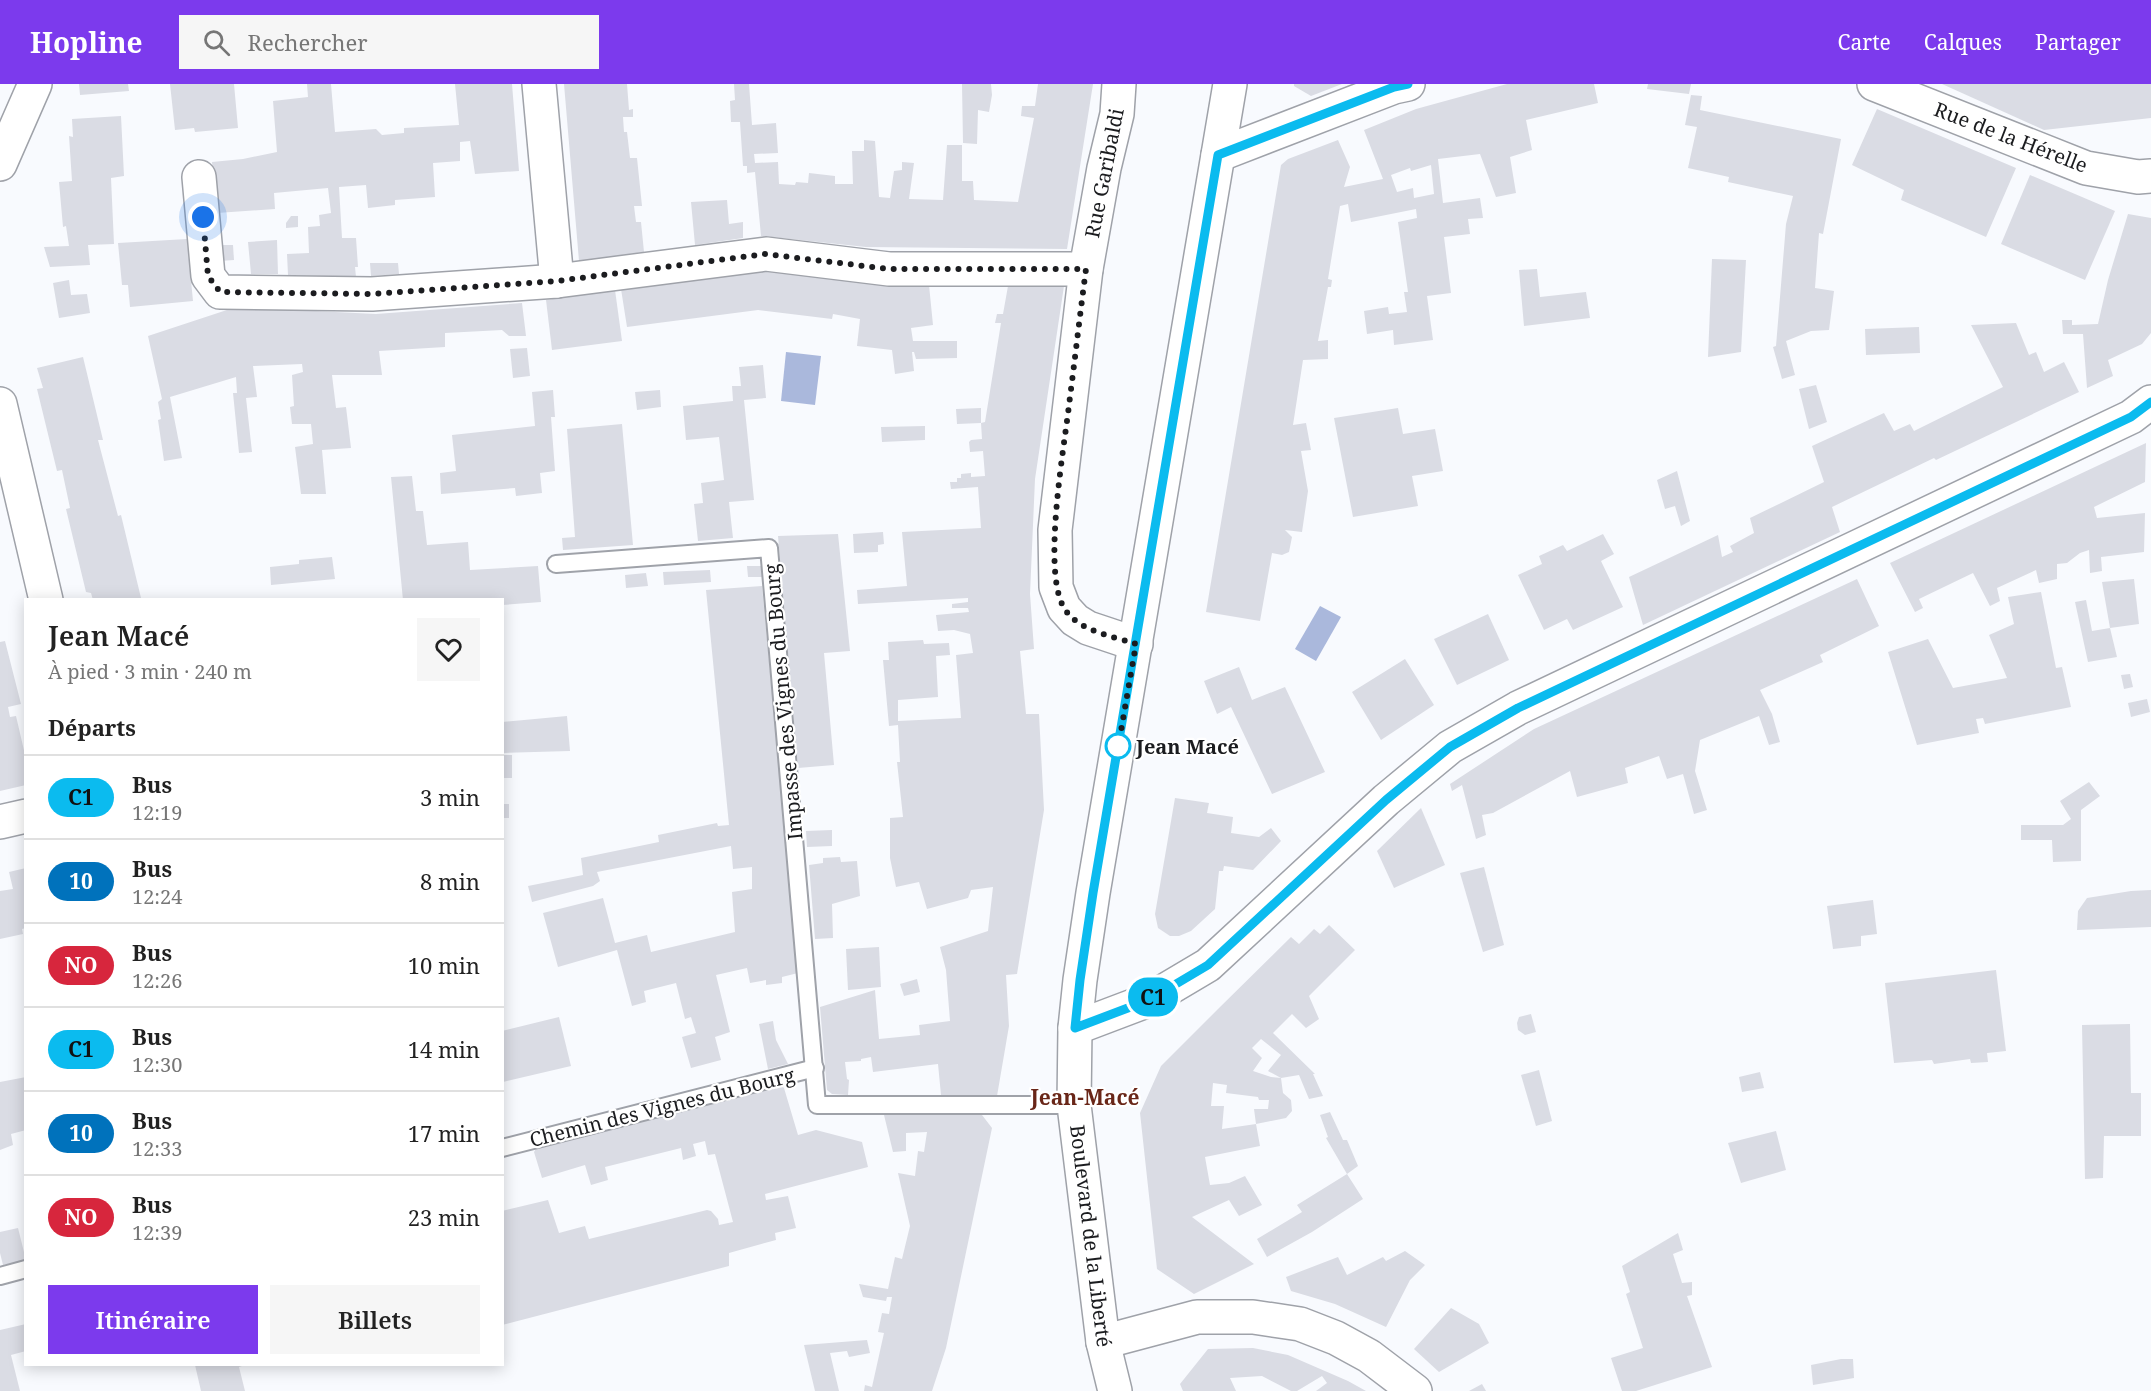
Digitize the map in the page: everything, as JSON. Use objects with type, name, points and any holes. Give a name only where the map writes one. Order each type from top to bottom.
[{"type":"street","points":[[0,164],[35,84]]},
{"type":"street","points":[[539,84],[557,281]]},
{"type":"street","name":"Rue Garibaldi","points":[[1119,84],[1117,114],[1104,168],[1086,269],[1055,530],[1056,587],[1064,608],[1075,620],[1088,628],[1136,644]]},
{"type":"street","name":"Boulevard de la Liberté","points":[[1115,1391],[1103,1342],[1074,1105],[1075,1028],[1091,904],[1230,84]]},
{"type":"street","points":[[1218,155],[1394,87],[1408,84]]},
{"type":"street","name":"Rue de la Hérelle","points":[[1874,84],[2086,168],[2138,177],[2151,176]]},
{"type":"street","points":[[199,177],[208,276],[220,292],[372,294],[557,281],[765,254],[889,269],[1086,269]]},
{"type":"street","points":[[1075,1028],[1149,1000],[1208,965],[1386,800],[1450,747],[1518,708],[2121,422],[2151,402]]},
{"type":"street","points":[[0,405],[46,598]]},
{"type":"street","points":[[0,822],[24,816]]},
{"type":"street","points":[[1103,1342],[1197,1317],[1254,1317],[1300,1324],[1336,1338],[1369,1356],[1415,1391]]},
{"type":"lane","name":"Impasse des Vignes du Bourg","points":[[556,564],[769,548],[814,1068]]},
{"type":"lane","name":"Chemin des Vignes du Bourg","points":[[504,1147],[814,1068],[817,1105],[1074,1105]]},
{"type":"lane","points":[[0,1276],[24,1270]]},
{"type":"water","points":[[786,352],[821,356],[815,405],[781,401]]},
{"type":"water","points":[[1320,606],[1341,617],[1316,661],[1295,649]]},
{"type":"building","points":[[79,84],[128,84],[129,91],[80,95]]},
{"type":"building","points":[[170,84],[234,84],[238,128],[195,132],[194,128],[175,130]]},
{"type":"building","points":[[307,84],[331,84],[335,132],[376,129],[382,135],[404,133],[404,128],[459,125],[455,84],[512,84],[519,171],[475,174],[470,141],[460,142],[460,161],[433,163],[435,197],[395,200],[395,205],[368,208],[366,185],[339,187],[342,238],[356,238],[358,267],[355,267],[356,277],[288,275],[287,254],[309,253],[308,227],[320,226],[319,215],[331,213],[328,188],[274,193],[275,209],[217,213],[212,162],[277,152],[273,101],[308,97]]},
{"type":"building","points":[[564,84],[627,84],[629,110],[633,109],[633,117],[623,117],[624,132],[627,132],[630,158],[637,158],[642,206],[634,206],[636,222],[641,222],[644,252],[579,261]]},
{"type":"building","points":[[734,84],[749,84],[752,125],[776,123],[778,153],[754,154],[755,163],[778,162],[779,184],[808,183],[809,173],[835,176],[835,184],[853,184],[852,151],[864,151],[864,140],[875,141],[879,197],[890,198],[894,171],[902,170],[902,162],[914,163],[909,199],[943,200],[947,145],[962,145],[962,181],[973,181],[974,200],[1018,202],[1034,118],[1021,116],[1022,106],[1035,106],[1038,84],[1093,84],[1067,249],[866,247],[761,236],[755,172],[747,173],[747,166],[743,166],[740,122],[731,122],[730,101],[735,100]]},
{"type":"building","points":[[962,84],[991,84],[989,112],[978,110],[977,144],[963,143]]},
{"type":"building","points":[[1294,84],[1342,84],[1311,96]]},
{"type":"building","points":[[1507,84],[1594,84],[1598,103],[1526,120],[1532,150],[1510,157],[1516,193],[1496,197],[1480,154],[1438,159],[1443,203],[1480,198],[1483,218],[1468,219],[1470,234],[1444,237],[1451,293],[1427,296],[1433,340],[1394,345],[1393,330],[1367,334],[1364,311],[1388,307],[1389,314],[1407,312],[1404,292],[1408,292],[1398,222],[1417,218],[1416,209],[1351,222],[1348,204],[1340,206],[1328,279],[1332,280],[1331,287],[1328,287],[1318,341],[1328,340],[1328,359],[1303,360],[1293,425],[1306,423],[1311,450],[1301,451],[1308,491],[1302,532],[1285,530],[1292,537],[1289,552],[1282,555],[1272,553],[1260,621],[1206,612],[1281,165],[1288,159],[1338,140],[1350,167],[1344,187],[1383,179],[1364,130],[1416,109]],"holes":[[[1431,165],[1434,194],[1414,198],[1413,188],[1397,192],[1391,175],[1410,168],[1411,171]]]},
{"type":"building","points":[[1648,84],[1691,84],[1689,94],[1647,89]]},
{"type":"building","points":[[1942,84],[2151,84],[2151,118],[2044,130]]},
{"type":"building","points":[[1691,95],[1702,96],[1700,110],[1841,139],[1823,234],[1819,233],[1815,288],[1834,291],[1829,330],[1811,331],[1786,341],[1795,375],[1782,379],[1773,347],[1776,346],[1786,224],[1793,196],[1728,182],[1729,177],[1688,168],[1697,127],[1685,125]]},
{"type":"building","points":[[1877,109],[2016,168],[1986,237],[1901,200],[1904,190],[1852,165]]},
{"type":"building","points":[[121,116],[124,176],[111,178],[114,244],[88,245],[90,265],[50,267],[44,247],[69,246],[66,226],[63,227],[59,182],[72,181],[69,136],[73,137],[72,119]]},
{"type":"building","points":[[2030,175],[2115,211],[2085,280],[2001,244]]},
{"type":"building","points":[[727,200],[729,224],[743,222],[743,238],[695,245],[691,202]]},
{"type":"building","points":[[2128,214],[2151,218],[2151,333],[2142,344],[2108,360],[2113,376],[2087,388],[2083,334],[2063,334],[2062,320],[2072,320],[2072,325],[2098,324],[2108,280]]},
{"type":"building","points":[[291,216],[298,216],[298,227],[286,228],[286,223]]},
{"type":"building","points":[[187,239],[193,301],[130,307],[128,285],[122,285],[118,243]]},
{"type":"building","points":[[277,240],[278,274],[251,274],[248,242]]},
{"type":"building","points":[[219,245],[233,245],[234,260],[220,261]]},
{"type":"building","points":[[1712,259],[1746,260],[1741,352],[1708,357]]},
{"type":"building","points":[[370,263],[398,263],[399,274],[371,276]]},
{"type":"building","points":[[755,269],[929,285],[933,325],[911,328],[913,341],[957,341],[957,358],[916,359],[912,352],[914,371],[895,374],[892,350],[857,346],[860,319],[833,314],[832,319],[758,310],[627,327],[621,289]]},
{"type":"building","points":[[1537,269],[1540,297],[1586,292],[1590,318],[1524,326],[1519,270]]},
{"type":"building","points":[[69,280],[71,295],[87,294],[90,313],[59,318],[53,283]]},
{"type":"building","points":[[1008,286],[1064,286],[1035,479],[1030,594],[1034,649],[1020,651],[1026,714],[1039,714],[1044,810],[1017,974],[1006,975],[1009,1026],[997,1096],[941,1095],[938,1064],[873,1072],[871,1057],[861,1059],[861,1061],[845,1062],[849,1080],[848,1095],[832,1094],[827,1090],[820,1007],[875,990],[879,1039],[920,1035],[919,1025],[950,1021],[946,970],[940,947],[988,931],[993,887],[971,890],[968,898],[927,909],[919,882],[896,887],[890,858],[890,818],[903,817],[897,762],[900,762],[898,725],[889,726],[883,660],[889,660],[888,642],[923,640],[924,644],[949,643],[950,655],[936,656],[938,697],[898,700],[898,721],[961,718],[956,655],[973,653],[970,634],[954,630],[938,631],[936,615],[969,612],[968,608],[952,608],[952,604],[968,602],[968,598],[858,604],[857,590],[907,586],[902,532],[981,528],[978,487],[951,489],[950,482],[957,482],[961,474],[971,473],[971,477],[985,476],[983,451],[970,452],[969,442],[982,439],[981,423],[985,422],[1001,323],[995,323],[997,314],[1003,314]]},
{"type":"building","points":[[615,290],[622,341],[552,350],[546,300]]},
{"type":"building","points":[[522,303],[526,336],[509,336],[502,330],[445,333],[445,347],[379,351],[382,375],[332,375],[336,408],[346,407],[351,448],[322,450],[326,494],[301,494],[295,447],[313,444],[311,424],[292,424],[290,407],[294,406],[292,375],[303,372],[302,364],[253,366],[257,397],[246,398],[252,452],[239,453],[233,393],[237,393],[236,377],[170,397],[182,458],[164,461],[158,420],[161,419],[158,402],[162,399],[148,336],[236,307],[376,314]]},
{"type":"building","points":[[2016,323],[2029,355],[2036,352],[2044,372],[2064,362],[2079,392],[1832,507],[1840,532],[1643,625],[1629,577],[1718,535],[1722,557],[1733,552],[1730,546],[1754,533],[1750,518],[1824,482],[1812,446],[1884,413],[1894,431],[1910,424],[1914,431],[2003,387],[1971,325]]},
{"type":"building","points":[[1919,327],[1920,353],[1866,355],[1865,329]]},
{"type":"building","points":[[527,348],[530,376],[513,378],[510,349]]},
{"type":"building","points":[[83,357],[103,440],[98,440],[118,516],[121,515],[141,598],[92,598],[91,593],[86,592],[66,509],[70,508],[62,470],[57,471],[37,389],[43,388],[37,368]]},
{"type":"building","points":[[763,365],[766,398],[744,400],[754,500],[729,502],[733,538],[698,541],[694,504],[703,503],[701,483],[724,480],[719,437],[686,440],[683,406],[733,401],[732,386],[741,386],[739,367]]},
{"type":"building","points":[[1816,385],[1827,422],[1809,429],[1799,389]]},
{"type":"building","points":[[553,390],[555,417],[551,417],[555,471],[540,473],[542,493],[516,496],[515,488],[441,494],[440,473],[456,471],[452,435],[535,426],[532,392]]},
{"type":"building","points":[[660,390],[661,407],[637,410],[635,392]]},
{"type":"building","points":[[981,408],[981,423],[957,424],[956,409]]},
{"type":"building","points":[[1398,408],[1403,434],[1435,429],[1443,471],[1412,476],[1418,506],[1353,517],[1334,418]]},
{"type":"building","points":[[622,424],[633,545],[563,550],[562,538],[575,537],[567,429]]},
{"type":"building","points":[[925,426],[925,440],[882,442],[881,427]]},
{"type":"building","points":[[2146,443],[2145,482],[2094,507],[2097,518],[2145,513],[2144,552],[2101,557],[2102,571],[2090,573],[2089,550],[2080,553],[2067,563],[2057,564],[2057,579],[2039,583],[2036,570],[1997,588],[2000,601],[1990,606],[1973,573],[1919,599],[1923,608],[1915,612],[1890,563]]},
{"type":"building","points":[[1677,471],[1690,521],[1681,526],[1675,506],[1665,509],[1657,480]]},
{"type":"building","points":[[412,476],[416,511],[423,511],[427,545],[468,542],[470,570],[538,566],[541,602],[504,605],[504,598],[403,598],[391,477]]},
{"type":"building","points":[[883,532],[884,544],[878,545],[878,552],[854,553],[853,534]]},
{"type":"building","points":[[838,534],[850,651],[824,653],[834,765],[798,768],[778,536]]},
{"type":"building","points":[[1603,534],[1614,554],[1601,561],[1623,607],[1573,630],[1567,619],[1544,630],[1518,575],[1542,564],[1539,556],[1563,545],[1567,551]]},
{"type":"building","points":[[332,557],[335,579],[271,585],[270,567],[299,564],[299,560]]},
{"type":"building","points":[[747,566],[761,566],[762,577],[748,577]]},
{"type":"building","points":[[710,570],[711,582],[664,585],[663,572]]},
{"type":"building","points":[[646,573],[648,586],[626,588],[625,575]]},
{"type":"building","points":[[1857,579],[1879,626],[1820,655],[1823,662],[1760,690],[1772,714],[1780,742],[1769,745],[1759,716],[1700,740],[1695,771],[1707,810],[1694,814],[1683,774],[1667,779],[1659,756],[1625,768],[1628,783],[1577,797],[1570,771],[1493,813],[1482,815],[1486,835],[1476,839],[1462,785],[1452,791],[1450,784],[1534,729]]},
{"type":"building","points":[[2134,579],[2139,624],[2110,628],[2102,582]]},
{"type":"building","points":[[762,586],[798,973],[782,977],[782,983],[766,985],[766,980],[750,983],[747,968],[716,975],[730,1032],[715,1037],[721,1060],[691,1068],[682,1037],[696,1033],[691,1017],[685,1019],[676,983],[644,991],[646,1002],[632,1006],[617,950],[558,967],[543,913],[603,898],[615,943],[647,935],[651,952],[735,932],[732,892],[752,889],[752,867],[733,869],[731,846],[597,872],[600,881],[593,886],[532,902],[528,886],[583,875],[581,858],[659,842],[658,835],[717,823],[718,826],[729,825],[706,590]]},
{"type":"building","points":[[2041,592],[2056,668],[2062,667],[2071,707],[1985,724],[1983,718],[1976,719],[1979,733],[1917,745],[1888,652],[1928,639],[1953,688],[2007,678],[1989,635],[2014,624],[2008,597]]},
{"type":"building","points":[[2086,600],[2092,631],[2110,628],[2117,657],[2088,662],[2075,602]]},
{"type":"building","points":[[1488,614],[1509,660],[1457,685],[1434,639]]},
{"type":"building","points":[[5,641],[21,704],[8,707],[10,717],[16,716],[24,750],[24,785],[0,791],[0,642]]},
{"type":"building","points":[[1405,659],[1434,705],[1381,740],[1352,692]]},
{"type":"building","points":[[1239,667],[1252,700],[1285,687],[1325,772],[1272,794],[1231,707],[1217,714],[1204,681]]},
{"type":"building","points":[[2130,674],[2133,687],[2124,689],[2121,675]]},
{"type":"building","points":[[2147,699],[2150,712],[2131,717],[2128,703]]},
{"type":"building","points":[[567,716],[570,751],[504,753],[504,722]]},
{"type":"building","points":[[504,755],[512,755],[512,778],[504,778]]},
{"type":"building","points":[[2089,782],[2100,796],[2081,810],[2081,861],[2053,862],[2052,840],[2021,840],[2021,825],[2063,825],[2071,819],[2060,801]]},
{"type":"building","points":[[1175,798],[1209,803],[1207,813],[1233,817],[1231,833],[1259,837],[1271,828],[1281,841],[1253,870],[1224,866],[1223,871],[1219,871],[1215,909],[1191,931],[1179,936],[1170,936],[1158,928],[1155,914]]},
{"type":"building","points":[[504,804],[509,804],[509,818],[504,818]]},
{"type":"building","points":[[1421,808],[1445,865],[1394,888],[1377,851]]},
{"type":"building","points":[[832,830],[832,846],[807,847],[806,831]]},
{"type":"building","points":[[840,857],[841,862],[857,861],[860,896],[832,904],[833,938],[815,939],[809,865],[823,863],[823,858]]},
{"type":"building","points":[[1484,867],[1504,945],[1483,952],[1460,873]]},
{"type":"building","points":[[24,868],[24,928],[22,929],[23,934],[0,939],[0,891],[13,889],[9,872]]},
{"type":"building","points":[[2151,890],[2151,927],[2077,930],[2078,911],[2087,898]]},
{"type":"building","points":[[1873,900],[1877,934],[1861,936],[1861,946],[1833,949],[1827,906]]},
{"type":"building","points":[[1329,925],[1355,950],[1309,996],[1319,1019],[1306,1028],[1292,1014],[1273,1033],[1315,1074],[1313,1074],[1323,1096],[1309,1099],[1299,1075],[1281,1078],[1283,1093],[1291,1100],[1292,1111],[1286,1118],[1256,1124],[1260,1146],[1205,1157],[1210,1185],[1229,1183],[1245,1176],[1262,1205],[1239,1216],[1229,1200],[1192,1217],[1254,1264],[1194,1294],[1157,1269],[1140,1113],[1161,1066],[1291,937],[1299,944],[1314,929],[1320,934]],"holes":[[[1261,1039],[1281,1055],[1268,1071],[1281,1078],[1253,1071],[1262,1058],[1252,1048]],[[1213,1083],[1227,1085],[1226,1093],[1269,1100],[1268,1109],[1254,1109],[1256,1124],[1222,1129],[1224,1106],[1211,1106]]]},
{"type":"building","points":[[879,947],[881,987],[848,990],[846,949]]},
{"type":"building","points":[[1996,970],[2006,1051],[1987,1053],[1988,1062],[1971,1063],[1970,1059],[1934,1064],[1932,1060],[1894,1063],[1885,983]]},
{"type":"building","points":[[917,979],[920,992],[904,996],[900,984]]},
{"type":"building","points":[[1531,1014],[1536,1032],[1525,1035],[1518,1030],[1517,1023],[1519,1017]]},
{"type":"building","points":[[559,1017],[571,1066],[504,1082],[504,1031]]},
{"type":"building","points":[[773,1021],[776,1040],[788,1064],[768,1069],[759,1024]]},
{"type":"building","points":[[2130,1024],[2131,1093],[2141,1093],[2141,1136],[2104,1136],[2103,1178],[2085,1179],[2082,1025]]},
{"type":"building","points":[[1539,1070],[1552,1121],[1536,1126],[1521,1075]]},
{"type":"building","points":[[1760,1072],[1764,1088],[1742,1092],[1739,1077]]},
{"type":"building","points":[[24,1077],[24,1131],[11,1134],[13,1145],[0,1150],[0,1082]]},
{"type":"building","points":[[780,1084],[784,1088],[798,1135],[816,1130],[862,1142],[868,1167],[765,1194],[766,1200],[788,1196],[796,1228],[775,1233],[776,1240],[729,1253],[729,1266],[504,1324],[504,1211],[548,1200],[559,1233],[585,1226],[589,1239],[707,1210],[718,1219],[719,1225],[733,1222],[715,1154],[708,1155],[705,1141],[693,1144],[696,1156],[683,1160],[681,1148],[605,1167],[608,1180],[591,1185],[585,1165],[542,1178],[534,1152],[537,1147]]},
{"type":"building","points":[[1330,1112],[1343,1140],[1347,1140],[1358,1166],[1347,1174],[1326,1138],[1328,1137],[1320,1115]]},
{"type":"building","points":[[884,1115],[982,1115],[992,1128],[946,1348],[932,1391],[864,1391],[865,1385],[872,1387],[884,1333],[878,1332],[882,1313],[889,1314],[892,1297],[887,1297],[886,1301],[863,1297],[859,1284],[888,1289],[895,1257],[902,1259],[910,1226],[898,1173],[915,1176],[918,1151],[924,1152],[927,1132],[906,1133],[906,1151],[893,1152]]},
{"type":"building","points":[[1776,1131],[1786,1170],[1741,1183],[1728,1143]]},
{"type":"building","points":[[1347,1174],[1363,1199],[1312,1232],[1267,1257],[1257,1239],[1302,1212],[1297,1205]]},
{"type":"building","points":[[18,1228],[24,1260],[3,1265],[0,1253],[0,1232]]},
{"type":"building","points":[[1678,1233],[1683,1250],[1673,1254],[1682,1283],[1692,1282],[1692,1295],[1687,1296],[1712,1367],[1636,1391],[1622,1391],[1611,1358],[1643,1348],[1626,1294],[1630,1292],[1622,1266]]},
{"type":"building","points":[[1405,1251],[1425,1265],[1410,1280],[1386,1327],[1335,1304],[1291,1291],[1286,1277],[1338,1257],[1347,1275],[1383,1257],[1386,1261]]},
{"type":"building","points":[[1451,1308],[1479,1324],[1489,1343],[1439,1372],[1414,1349]]},
{"type":"building","points":[[24,1324],[24,1352],[11,1355],[20,1391],[0,1391],[0,1330]]},
{"type":"building","points":[[867,1340],[870,1353],[849,1357],[847,1351],[830,1353],[839,1391],[815,1391],[804,1345]]},
{"type":"building","points":[[1253,1348],[1288,1355],[1366,1391],[1316,1391],[1327,1383],[1322,1376],[1297,1391],[1291,1391],[1262,1376],[1230,1378],[1236,1391],[1183,1391],[1180,1384],[1208,1349]]},
{"type":"building","points":[[1853,1359],[1854,1378],[1813,1385],[1811,1365]]},
{"type":"building","points":[[195,1366],[242,1366],[239,1367],[245,1391],[201,1391]]},
{"type":"building","points":[[1482,1384],[1486,1391],[1469,1391]]},
{"type":"bus line","name":"C1","points":[[1408,84],[1394,87],[1218,155],[1093,893],[1075,1028],[1149,1000],[1208,965],[1386,800],[1450,747],[1518,708],[2131,417],[2151,402]]},
{"type":"place","name":"Jean Macé","points":[[1118,746]]},
{"type":"district","name":"Jean-Macé","points":[[1085,1097]]},
{"type":"route","points":[[203,217],[208,276],[220,292],[372,294],[557,281],[765,254],[889,269],[1086,269],[1055,530],[1056,587],[1064,608],[1075,620],[1088,628],[1136,644],[1117,754],[1118,746]]}]
